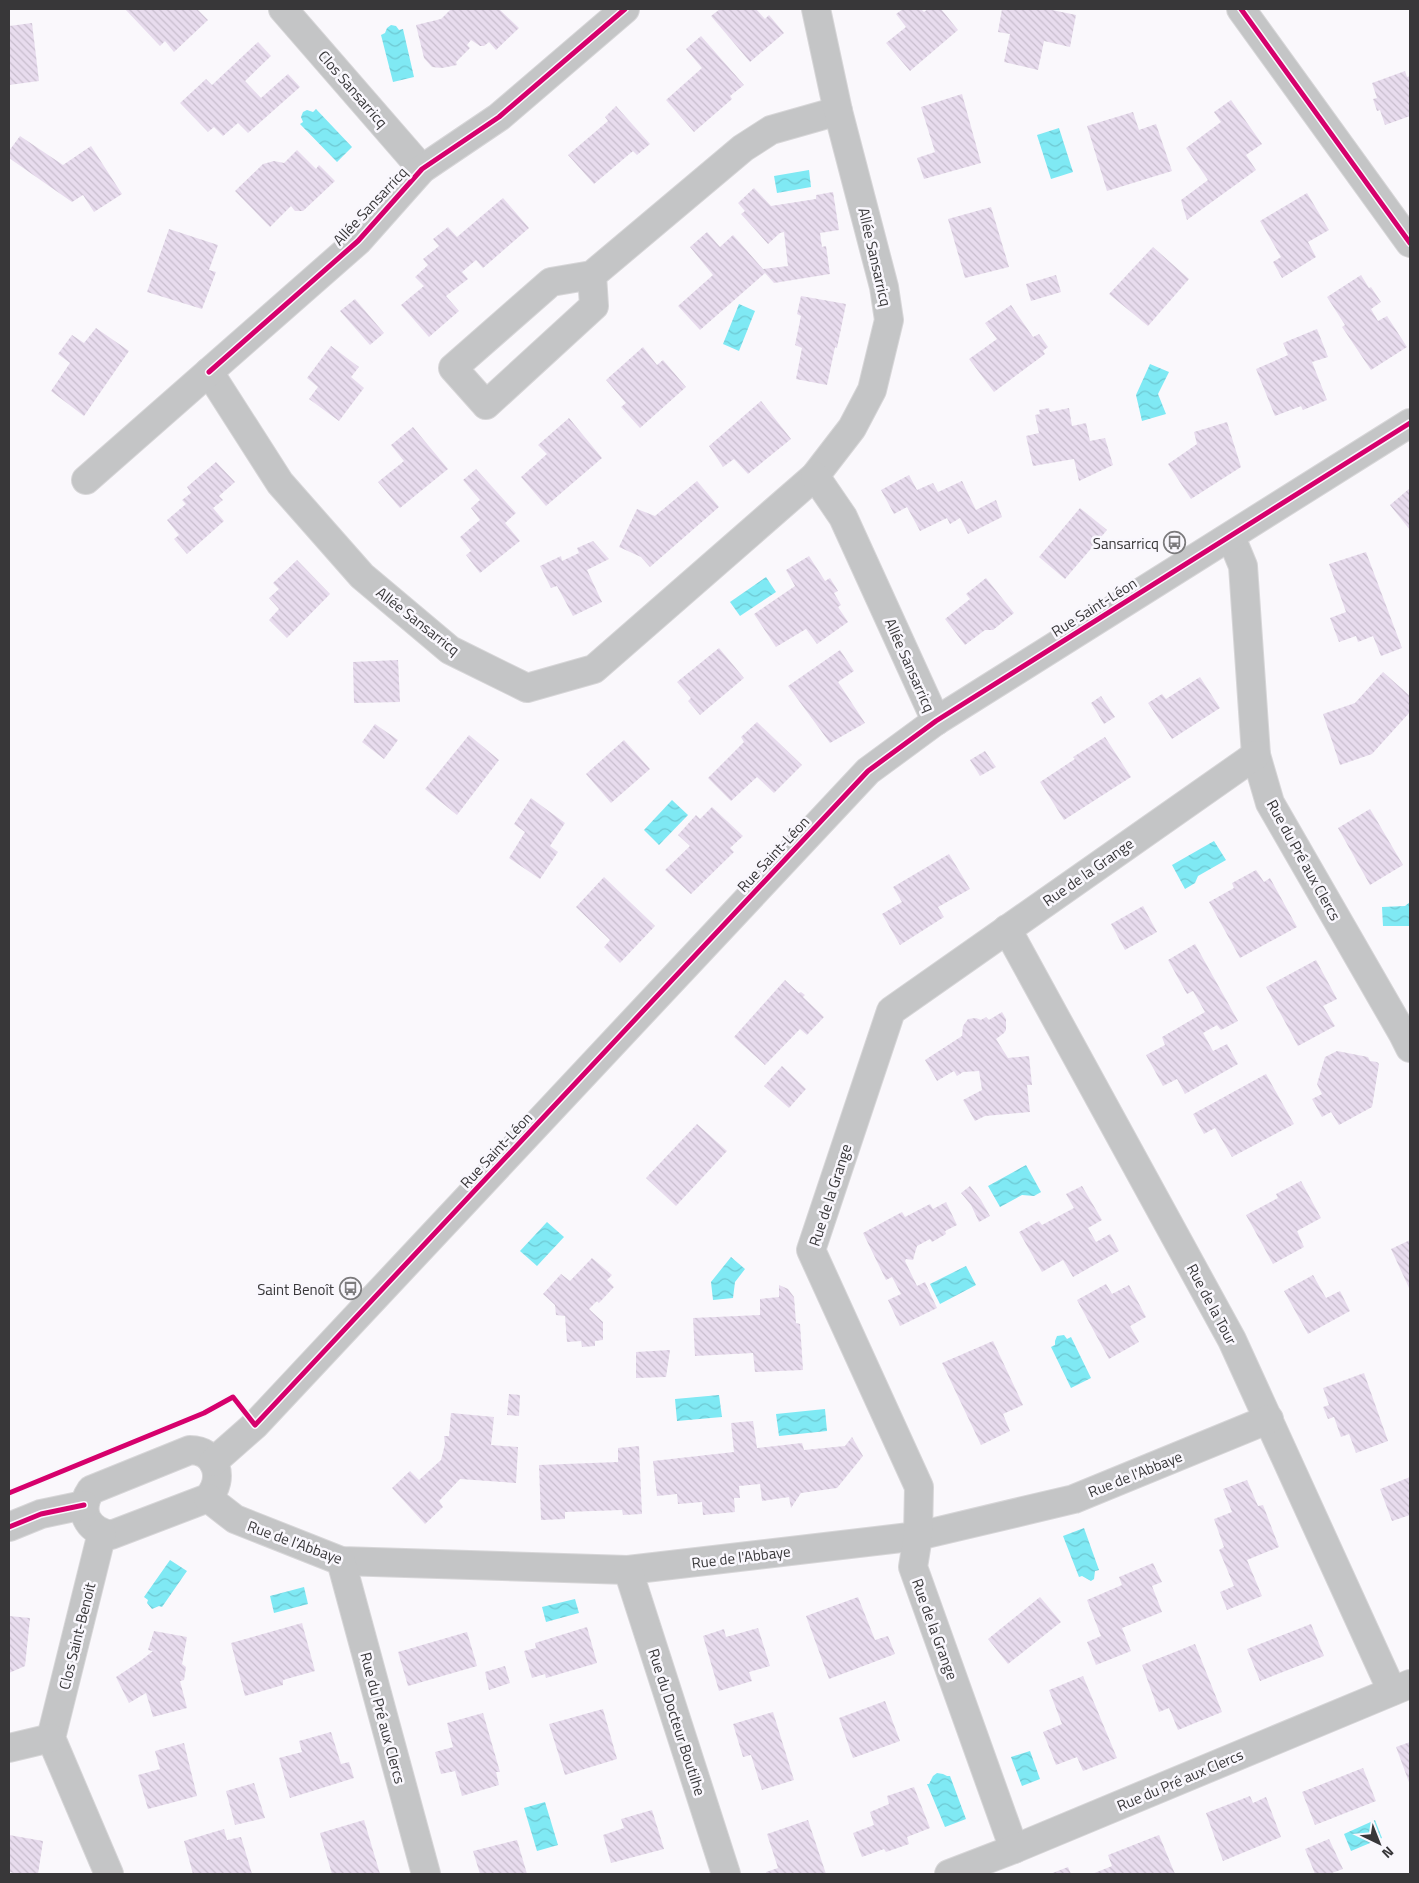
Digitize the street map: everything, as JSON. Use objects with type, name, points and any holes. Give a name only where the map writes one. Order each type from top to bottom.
[{"type":"street","name":"Clos Sansarricq","points":[[283,9],[422,169]]},
{"type":"street","name":"Allée Sansarricq","points":[[625,9],[499,117],[422,169],[358,241],[209,372],[280,483],[362,576],[450,650],[527,688],[594,669],[814,476],[852,428],[872,390],[889,320],[884,287],[838,111],[816,9]]},
{"type":"street","points":[[1241,9],[1410,243]]},
{"type":"street","points":[[592,275],[594,306],[486,405],[453,368],[551,282],[592,275],[742,148],[771,130],[838,111]]},
{"type":"street","points":[[86,480],[209,372]]},
{"type":"street","name":"Rue Saint-Léon","points":[[213,1462],[255,1425],[868,771],[936,721],[1410,424]]},
{"type":"street","name":"Allée Sansarricq","points":[[814,476],[843,517],[936,721]]},
{"type":"street","name":"Rue du Pré aux Clercs","points":[[1231,537],[1243,566],[1256,755],[1270,803],[1410,1048]]},
{"type":"street","name":"Rue de la Grange","points":[[1014,1849],[913,1567],[918,1536],[919,1487],[811,1250],[891,1011],[1256,755]]},
{"type":"street","name":"Rue de la Tour","points":[[1007,929],[1232,1340],[1401,1687]]},
{"type":"street","name":"Rue de l'Abbaye","points":[[208,1498],[235,1519],[340,1561],[628,1570],[918,1536],[1074,1499],[1269,1419]]},
{"type":"street","points":[[190,1450],[204,1453],[213,1462],[218,1474],[217,1484],[208,1498],[111,1535],[94,1529],[88,1522],[84,1505],[91,1490],[190,1450]]},
{"type":"street","points":[[9,1527],[41,1514],[84,1505]]},
{"type":"street","name":"Clos Saint-Benoit","points":[[51,1738],[91,1586],[102,1533]]},
{"type":"street","name":"Rue du Pré aux Clercs","points":[[340,1561],[426,1874]]},
{"type":"street","name":"Rue du Docteur Boutilhe","points":[[628,1570],[726,1874]]},
{"type":"street","name":"Rue du Pré aux Clercs","points":[[949,1874],[1014,1849],[1401,1687]]},
{"type":"street","points":[[9,1748],[51,1738],[109,1874]]},
{"type":"water","points":[[391,25],[396,26],[399,30],[403,29],[414,77],[393,82],[381,35]]},
{"type":"water","points":[[316,109],[352,147],[337,162],[300,124],[303,122],[301,117],[303,112],[307,110],[313,112]]},
{"type":"water","points":[[1059,128],[1073,172],[1051,179],[1037,135]]},
{"type":"water","points":[[809,170],[811,187],[777,193],[774,176]]},
{"type":"water","points":[[739,304],[755,311],[739,351],[723,344]]},
{"type":"water","points":[[1150,364],[1169,372],[1158,394],[1166,414],[1142,421],[1136,395]]},
{"type":"water","points":[[766,577],[776,592],[740,616],[730,602]]},
{"type":"water","points":[[672,800],[688,815],[659,845],[644,830]]},
{"type":"water","points":[[1214,841],[1226,860],[1198,876],[1195,883],[1185,889],[1172,865]]},
{"type":"water","points":[[1410,902],[1410,926],[1383,926],[1382,907],[1405,906]]},
{"type":"water","points":[[1026,1165],[1041,1192],[1034,1196],[1022,1195],[1000,1207],[988,1186]]},
{"type":"water","points":[[547,1222],[564,1237],[537,1266],[520,1251]]},
{"type":"water","points":[[731,1257],[745,1269],[735,1282],[733,1298],[713,1300],[711,1282]]},
{"type":"water","points":[[966,1266],[976,1285],[940,1304],[930,1284]]},
{"type":"water","points":[[1064,1335],[1067,1339],[1071,1337],[1091,1378],[1071,1388],[1051,1347],[1055,1345],[1057,1336]]},
{"type":"water","points":[[719,1395],[722,1417],[677,1421],[675,1399]]},
{"type":"water","points":[[825,1409],[827,1431],[779,1436],[776,1414]]},
{"type":"water","points":[[1084,1528],[1099,1570],[1095,1571],[1094,1579],[1091,1581],[1082,1576],[1079,1577],[1063,1536]]},
{"type":"water","points":[[170,1560],[187,1571],[162,1607],[159,1606],[152,1609],[147,1603],[148,1600],[144,1597]]},
{"type":"water","points":[[304,1587],[308,1604],[274,1613],[270,1596]]},
{"type":"water","points":[[575,1599],[579,1613],[546,1622],[542,1607]]},
{"type":"water","points":[[1030,1751],[1040,1779],[1022,1786],[1011,1757]]},
{"type":"water","points":[[937,1773],[950,1776],[966,1819],[945,1827],[927,1784]]},
{"type":"water","points":[[545,1802],[558,1845],[537,1851],[524,1808]]},
{"type":"water","points":[[1375,1820],[1382,1838],[1351,1851],[1344,1834]]},
{"type":"building","points":[[125,9],[197,9],[208,20],[174,52],[165,41],[160,46]]},
{"type":"building","points":[[451,9],[499,9],[519,28],[496,50],[489,42],[484,46],[480,46],[471,40],[467,45],[470,48],[456,62],[457,65],[442,68],[432,67],[424,58],[416,25],[441,19]]},
{"type":"building","points":[[720,9],[756,9],[765,19],[769,15],[784,33],[750,62],[711,16]]},
{"type":"building","points":[[903,9],[921,9],[924,12],[928,9],[941,9],[958,30],[910,71],[886,43],[906,27],[896,14]]},
{"type":"building","points":[[1002,9],[1047,9],[1076,15],[1070,47],[1044,41],[1038,70],[1004,62],[1010,34],[998,32]]},
{"type":"building","points":[[32,23],[39,81],[9,85],[9,26]]},
{"type":"building","points":[[701,36],[744,85],[730,96],[732,99],[694,132],[666,100],[702,68],[686,49]]},
{"type":"building","points":[[258,42],[271,56],[245,81],[261,98],[288,74],[300,87],[248,133],[238,123],[223,136],[214,127],[208,132],[180,103],[206,79],[212,85]]},
{"type":"building","points":[[1405,71],[1407,77],[1410,76],[1410,116],[1385,125],[1380,110],[1377,111],[1373,99],[1377,98],[1372,83]]},
{"type":"building","points":[[962,94],[981,163],[924,179],[917,158],[935,152],[921,107]]},
{"type":"building","points":[[1231,100],[1262,144],[1246,155],[1256,170],[1187,220],[1181,200],[1208,180],[1186,148],[1221,122],[1214,112]]},
{"type":"building","points":[[616,106],[650,144],[637,155],[633,151],[594,184],[568,155],[608,121],[605,117]]},
{"type":"building","points":[[1133,112],[1139,130],[1156,124],[1172,171],[1107,191],[1087,126]]},
{"type":"building","points":[[20,136],[63,165],[91,146],[122,194],[94,212],[83,195],[72,202],[9,158],[9,151]]},
{"type":"building","points":[[297,150],[316,169],[319,165],[335,181],[303,211],[295,211],[291,206],[270,227],[235,191],[263,164],[274,161],[284,163]]},
{"type":"building","points":[[754,188],[771,206],[816,199],[816,195],[833,192],[839,230],[820,233],[822,247],[826,246],[830,274],[774,283],[765,273],[700,330],[678,306],[713,275],[690,247],[707,232],[720,247],[733,235],[763,269],[788,266],[784,232],[780,233],[768,244],[741,214],[745,211],[738,203]]},
{"type":"building","points":[[1307,193],[1329,230],[1308,242],[1316,257],[1282,278],[1273,262],[1281,257],[1260,221]]},
{"type":"building","points":[[503,198],[529,228],[483,268],[476,260],[462,272],[468,279],[446,296],[459,311],[429,337],[401,305],[424,286],[415,277],[428,265],[423,259],[439,246],[433,239],[448,227],[457,237]]},
{"type":"building","points":[[991,207],[1009,267],[965,278],[948,219]]},
{"type":"building","points":[[169,229],[218,245],[209,270],[216,272],[202,309],[147,292]]},
{"type":"building","points":[[1153,247],[1189,279],[1148,326],[1109,294]]},
{"type":"building","points":[[1056,275],[1061,292],[1031,301],[1026,284]]},
{"type":"building","points":[[1361,275],[1381,302],[1371,309],[1378,321],[1387,316],[1407,347],[1371,370],[1342,327],[1345,325],[1327,297]]},
{"type":"building","points":[[801,296],[846,304],[827,385],[796,379],[802,348],[795,345],[801,316],[797,314]]},
{"type":"building","points":[[355,299],[384,333],[370,345],[340,311]]},
{"type":"building","points":[[1011,305],[1033,337],[1039,334],[1048,347],[1043,351],[1045,354],[994,392],[969,359],[997,339],[985,323]]},
{"type":"building","points":[[96,328],[129,351],[84,416],[51,391],[70,363],[58,354],[72,335],[84,343]]},
{"type":"building","points":[[1317,329],[1328,357],[1312,362],[1327,400],[1303,410],[1301,406],[1275,416],[1256,369],[1288,355],[1283,343]]},
{"type":"building","points":[[331,346],[359,367],[351,377],[364,388],[339,421],[309,399],[318,387],[307,378]]},
{"type":"building","points":[[643,347],[657,365],[663,360],[686,387],[640,428],[621,407],[626,403],[606,380]]},
{"type":"building","points":[[761,401],[791,439],[748,474],[734,459],[723,467],[709,446]]},
{"type":"building","points":[[1049,408],[1050,412],[1069,408],[1072,426],[1086,423],[1090,441],[1105,438],[1113,465],[1079,481],[1074,459],[1033,466],[1026,436],[1039,433],[1035,415],[1040,414],[1039,410]]},
{"type":"building","points":[[569,418],[602,458],[546,506],[521,477],[547,454],[538,445]]},
{"type":"building","points":[[1227,422],[1241,467],[1191,499],[1168,464],[1197,444],[1194,432]]},
{"type":"building","points":[[413,427],[448,469],[400,508],[378,482],[404,461],[391,445]]},
{"type":"building","points":[[216,462],[235,482],[219,496],[223,500],[213,508],[224,521],[187,554],[174,539],[179,535],[167,520],[186,504],[182,500],[191,493],[187,487]]},
{"type":"building","points":[[476,469],[516,513],[505,523],[520,541],[480,573],[466,555],[471,551],[460,537],[480,520],[471,508],[480,500],[463,480]]},
{"type":"building","points":[[909,475],[917,490],[933,483],[938,492],[962,481],[976,510],[996,500],[1002,517],[968,534],[960,518],[950,524],[947,518],[920,531],[907,507],[894,514],[881,490]]},
{"type":"building","points":[[697,481],[719,507],[650,567],[641,557],[619,547],[637,509],[655,516]]},
{"type":"building","points":[[1410,488],[1410,530],[1390,505]]},
{"type":"building","points":[[1080,508],[1107,530],[1065,579],[1039,557]]},
{"type":"building","points":[[593,541],[609,559],[587,570],[602,602],[573,616],[557,586],[551,588],[540,566],[561,556],[562,561],[579,553],[577,548]]},
{"type":"building","points":[[1366,552],[1402,648],[1381,656],[1373,636],[1358,642],[1356,636],[1339,642],[1330,618],[1346,612],[1329,564]]},
{"type":"building","points":[[809,556],[825,581],[830,578],[838,591],[834,593],[841,605],[838,607],[848,622],[817,644],[806,629],[776,647],[754,614],[795,586],[786,570]]},
{"type":"building","points":[[297,560],[330,594],[287,638],[269,620],[279,609],[269,598],[279,589],[273,583]]},
{"type":"building","points":[[986,578],[1014,613],[993,630],[985,630],[965,645],[945,619],[970,599],[966,594]]},
{"type":"building","points":[[719,648],[744,678],[700,715],[688,701],[691,698],[677,682]]},
{"type":"building","points":[[840,650],[854,671],[838,682],[865,723],[830,743],[788,686]]},
{"type":"building","points":[[398,660],[400,702],[354,703],[353,662]]},
{"type":"building","points":[[1383,672],[1410,696],[1410,712],[1372,754],[1340,765],[1323,714],[1355,703]]},
{"type":"building","points":[[1200,677],[1220,708],[1172,739],[1148,703],[1162,694],[1166,699]]},
{"type":"building","points":[[1101,696],[1115,717],[1104,724],[1091,703]]},
{"type":"building","points":[[757,722],[802,765],[774,793],[757,777],[731,801],[708,778],[744,742],[741,737]]},
{"type":"building","points":[[375,724],[398,740],[384,759],[362,742]]},
{"type":"building","points":[[469,735],[499,760],[457,815],[425,789]]},
{"type":"building","points":[[1105,737],[1131,777],[1064,820],[1040,782],[1075,759],[1073,757]]},
{"type":"building","points":[[624,740],[650,769],[611,803],[586,774]]},
{"type":"building","points":[[985,751],[996,767],[980,776],[970,760]]},
{"type":"building","points":[[531,798],[565,823],[550,846],[558,852],[540,879],[509,858],[525,832],[514,824]]},
{"type":"building","points":[[712,807],[743,836],[730,848],[734,852],[691,894],[665,870],[690,846],[678,835],[696,815],[700,819]]},
{"type":"building","points":[[1370,809],[1403,865],[1370,885],[1338,828]]},
{"type":"building","points":[[949,854],[970,889],[938,907],[944,917],[900,945],[882,914],[902,902],[893,887]]},
{"type":"building","points":[[1256,870],[1264,882],[1270,878],[1297,927],[1240,958],[1209,902],[1234,888],[1232,883]]},
{"type":"building","points":[[604,877],[655,926],[620,963],[604,947],[610,940],[576,907]]},
{"type":"building","points":[[1143,906],[1157,932],[1125,950],[1111,924]]},
{"type":"building","points":[[1195,944],[1238,1021],[1221,1030],[1217,1025],[1203,1033],[1213,1051],[1227,1044],[1238,1064],[1185,1094],[1177,1079],[1163,1086],[1146,1055],[1165,1045],[1162,1037],[1205,1012],[1193,991],[1187,994],[1168,960]]},
{"type":"building","points":[[1316,960],[1337,999],[1323,1006],[1335,1026],[1298,1046],[1266,987]]},
{"type":"building","points":[[785,980],[799,993],[801,992],[805,995],[803,997],[824,1017],[807,1035],[800,1029],[765,1065],[734,1037]]},
{"type":"building","points":[[1002,1012],[1006,1019],[1006,1030],[996,1039],[1008,1058],[1029,1056],[1032,1085],[1027,1085],[1030,1112],[985,1116],[975,1121],[963,1100],[982,1090],[979,1071],[963,1072],[957,1076],[954,1071],[937,1081],[925,1060],[962,1036],[963,1026],[968,1019],[976,1018],[981,1020],[986,1017],[989,1020]]},
{"type":"building","points":[[1337,1051],[1368,1057],[1370,1061],[1379,1064],[1372,1107],[1339,1125],[1331,1112],[1322,1117],[1312,1099],[1322,1094],[1317,1084],[1325,1057]]},
{"type":"building","points":[[782,1066],[806,1089],[789,1108],[764,1086]]},
{"type":"building","points":[[1266,1074],[1294,1124],[1232,1157],[1215,1128],[1204,1134],[1193,1114]]},
{"type":"building","points":[[697,1124],[727,1151],[676,1206],[646,1178]]},
{"type":"building","points":[[1301,1181],[1321,1218],[1297,1231],[1304,1247],[1273,1264],[1246,1215],[1278,1198],[1276,1194]]},
{"type":"building","points":[[970,1186],[990,1216],[979,1222],[971,1205],[961,1193]]},
{"type":"building","points":[[1082,1186],[1102,1220],[1088,1228],[1096,1242],[1110,1234],[1119,1251],[1073,1277],[1063,1260],[1042,1272],[1019,1232],[1039,1221],[1042,1225],[1074,1208],[1066,1194]]},
{"type":"building","points":[[946,1202],[957,1225],[945,1231],[946,1234],[932,1242],[930,1239],[917,1246],[913,1260],[906,1259],[905,1261],[917,1286],[925,1282],[937,1308],[900,1326],[888,1300],[901,1294],[892,1277],[886,1280],[863,1233],[902,1212],[905,1217],[930,1204],[933,1209]]},
{"type":"building","points":[[1410,1240],[1410,1290],[1391,1249]]},
{"type":"building","points":[[592,1258],[612,1275],[607,1280],[614,1287],[599,1303],[597,1301],[589,1309],[603,1322],[603,1340],[595,1341],[595,1346],[582,1347],[581,1341],[567,1342],[565,1316],[556,1315],[555,1305],[543,1294],[561,1274],[570,1281]]},
{"type":"building","points":[[1313,1275],[1326,1298],[1340,1291],[1350,1311],[1308,1334],[1284,1291]]},
{"type":"building","points":[[1106,1284],[1112,1294],[1129,1285],[1146,1317],[1130,1326],[1139,1342],[1109,1359],[1077,1300]]},
{"type":"building","points":[[779,1285],[788,1289],[794,1297],[796,1323],[800,1324],[803,1370],[755,1372],[753,1353],[695,1356],[693,1318],[760,1315],[760,1299],[779,1297]]},
{"type":"building","points":[[993,1341],[1023,1405],[1003,1414],[1010,1431],[981,1445],[942,1363]]},
{"type":"building","points":[[670,1350],[666,1377],[636,1378],[636,1352]]},
{"type":"building","points":[[1364,1373],[1388,1441],[1356,1453],[1349,1434],[1341,1437],[1334,1417],[1328,1419],[1323,1407],[1329,1405],[1323,1388]]},
{"type":"building","points":[[509,1394],[520,1395],[519,1416],[507,1415]]},
{"type":"building","points":[[451,1413],[494,1417],[491,1445],[518,1447],[516,1483],[460,1479],[439,1501],[443,1507],[425,1524],[392,1488],[410,1471],[419,1480],[441,1460],[445,1444],[444,1436],[449,1436]]},
{"type":"building","points":[[753,1421],[757,1448],[802,1443],[804,1450],[845,1446],[852,1437],[863,1456],[837,1488],[801,1493],[791,1508],[789,1497],[762,1501],[760,1484],[739,1486],[740,1498],[734,1498],[735,1512],[703,1515],[702,1502],[678,1504],[677,1494],[657,1496],[653,1461],[734,1452],[731,1423]]},
{"type":"building","points":[[639,1446],[642,1514],[623,1515],[622,1510],[565,1512],[565,1519],[541,1520],[539,1465],[618,1462],[618,1448]]},
{"type":"building","points":[[1410,1477],[1410,1515],[1392,1521],[1380,1489]]},
{"type":"building","points":[[1247,1480],[1258,1506],[1263,1505],[1279,1547],[1247,1560],[1262,1596],[1227,1610],[1220,1592],[1234,1586],[1219,1550],[1224,1547],[1214,1519],[1232,1512],[1223,1489]]},
{"type":"building","points":[[1153,1563],[1162,1582],[1152,1586],[1162,1612],[1122,1628],[1131,1651],[1096,1665],[1087,1642],[1101,1636],[1087,1600],[1122,1585],[1119,1577]]},
{"type":"building","points":[[858,1597],[875,1640],[888,1636],[895,1654],[829,1679],[806,1616]]},
{"type":"building","points":[[1040,1597],[1061,1622],[1008,1664],[988,1639]]},
{"type":"building","points":[[9,1616],[30,1618],[25,1666],[9,1673]]},
{"type":"building","points":[[302,1623],[315,1671],[283,1680],[283,1685],[245,1696],[231,1643]]},
{"type":"building","points":[[1311,1624],[1324,1656],[1260,1681],[1247,1649]]},
{"type":"building","points":[[587,1627],[597,1663],[546,1678],[545,1674],[532,1678],[524,1651],[536,1648],[535,1643]]},
{"type":"building","points":[[758,1628],[770,1666],[749,1672],[752,1681],[719,1691],[703,1636],[724,1629],[726,1637]]},
{"type":"building","points":[[154,1631],[187,1637],[182,1664],[186,1667],[184,1680],[180,1681],[187,1708],[153,1717],[146,1693],[129,1703],[116,1677],[153,1651],[148,1650]]},
{"type":"building","points":[[467,1632],[477,1666],[408,1686],[398,1652]]},
{"type":"building","points":[[1195,1644],[1222,1712],[1178,1730],[1169,1708],[1159,1712],[1142,1665]]},
{"type":"building","points":[[505,1666],[510,1683],[489,1690],[485,1672]]},
{"type":"building","points":[[1083,1676],[1117,1758],[1083,1771],[1077,1757],[1056,1765],[1043,1732],[1062,1724],[1049,1690]]},
{"type":"building","points":[[885,1701],[900,1741],[853,1758],[839,1718]]},
{"type":"building","points":[[603,1709],[617,1759],[565,1775],[549,1724]]},
{"type":"building","points":[[773,1712],[794,1780],[762,1790],[751,1755],[743,1757],[733,1724]]},
{"type":"building","points":[[483,1713],[500,1772],[496,1772],[499,1785],[462,1796],[455,1771],[441,1774],[435,1752],[453,1747],[447,1723]]},
{"type":"building","points":[[331,1732],[341,1764],[349,1762],[354,1778],[290,1798],[279,1758],[302,1752],[299,1741]]},
{"type":"building","points":[[1410,1742],[1410,1785],[1396,1747]]},
{"type":"building","points":[[184,1743],[197,1796],[148,1809],[138,1775],[160,1769],[155,1751]]},
{"type":"building","points":[[1363,1768],[1376,1801],[1315,1825],[1302,1792]]},
{"type":"building","points":[[254,1783],[265,1818],[235,1825],[226,1791]]},
{"type":"building","points":[[914,1787],[930,1828],[907,1837],[909,1844],[886,1852],[884,1849],[862,1857],[853,1833],[874,1825],[870,1812],[889,1804],[887,1796]]},
{"type":"building","points":[[1250,1796],[1253,1803],[1266,1797],[1281,1837],[1223,1861],[1206,1813]]},
{"type":"building","points":[[652,1810],[664,1849],[611,1863],[603,1835],[624,1828],[621,1819]]},
{"type":"building","points":[[364,1820],[380,1874],[332,1874],[320,1833]]},
{"type":"building","points":[[808,1820],[826,1874],[767,1874],[766,1872],[778,1868],[767,1834]]},
{"type":"building","points":[[224,1829],[227,1840],[241,1837],[252,1874],[193,1874],[184,1841]]},
{"type":"building","points":[[9,1835],[43,1841],[38,1874],[9,1872]]},
{"type":"building","points":[[1159,1835],[1175,1874],[1092,1874],[1112,1866],[1108,1855]]},
{"type":"building","points":[[1329,1839],[1343,1869],[1329,1874],[1315,1874],[1305,1849]]},
{"type":"building","points":[[517,1840],[527,1874],[480,1874],[473,1851]]},
{"type":"building","points":[[1068,1867],[1071,1874],[1050,1874]]},
{"type":"cycle path","points":[[209,372],[358,241],[422,169],[499,117],[625,9]]},
{"type":"cycle path","points":[[1241,9],[1410,243]]},
{"type":"cycle path","points":[[9,1493],[204,1413],[233,1397],[255,1425],[868,771],[936,721],[1410,423]]},
{"type":"cycle path","points":[[9,1527],[41,1514],[84,1505]]},
{"type":"place","name":"Sansarricq","points":[[1175,543]]},
{"type":"place","name":"Saint Benoît","points":[[350,1289]]}]
